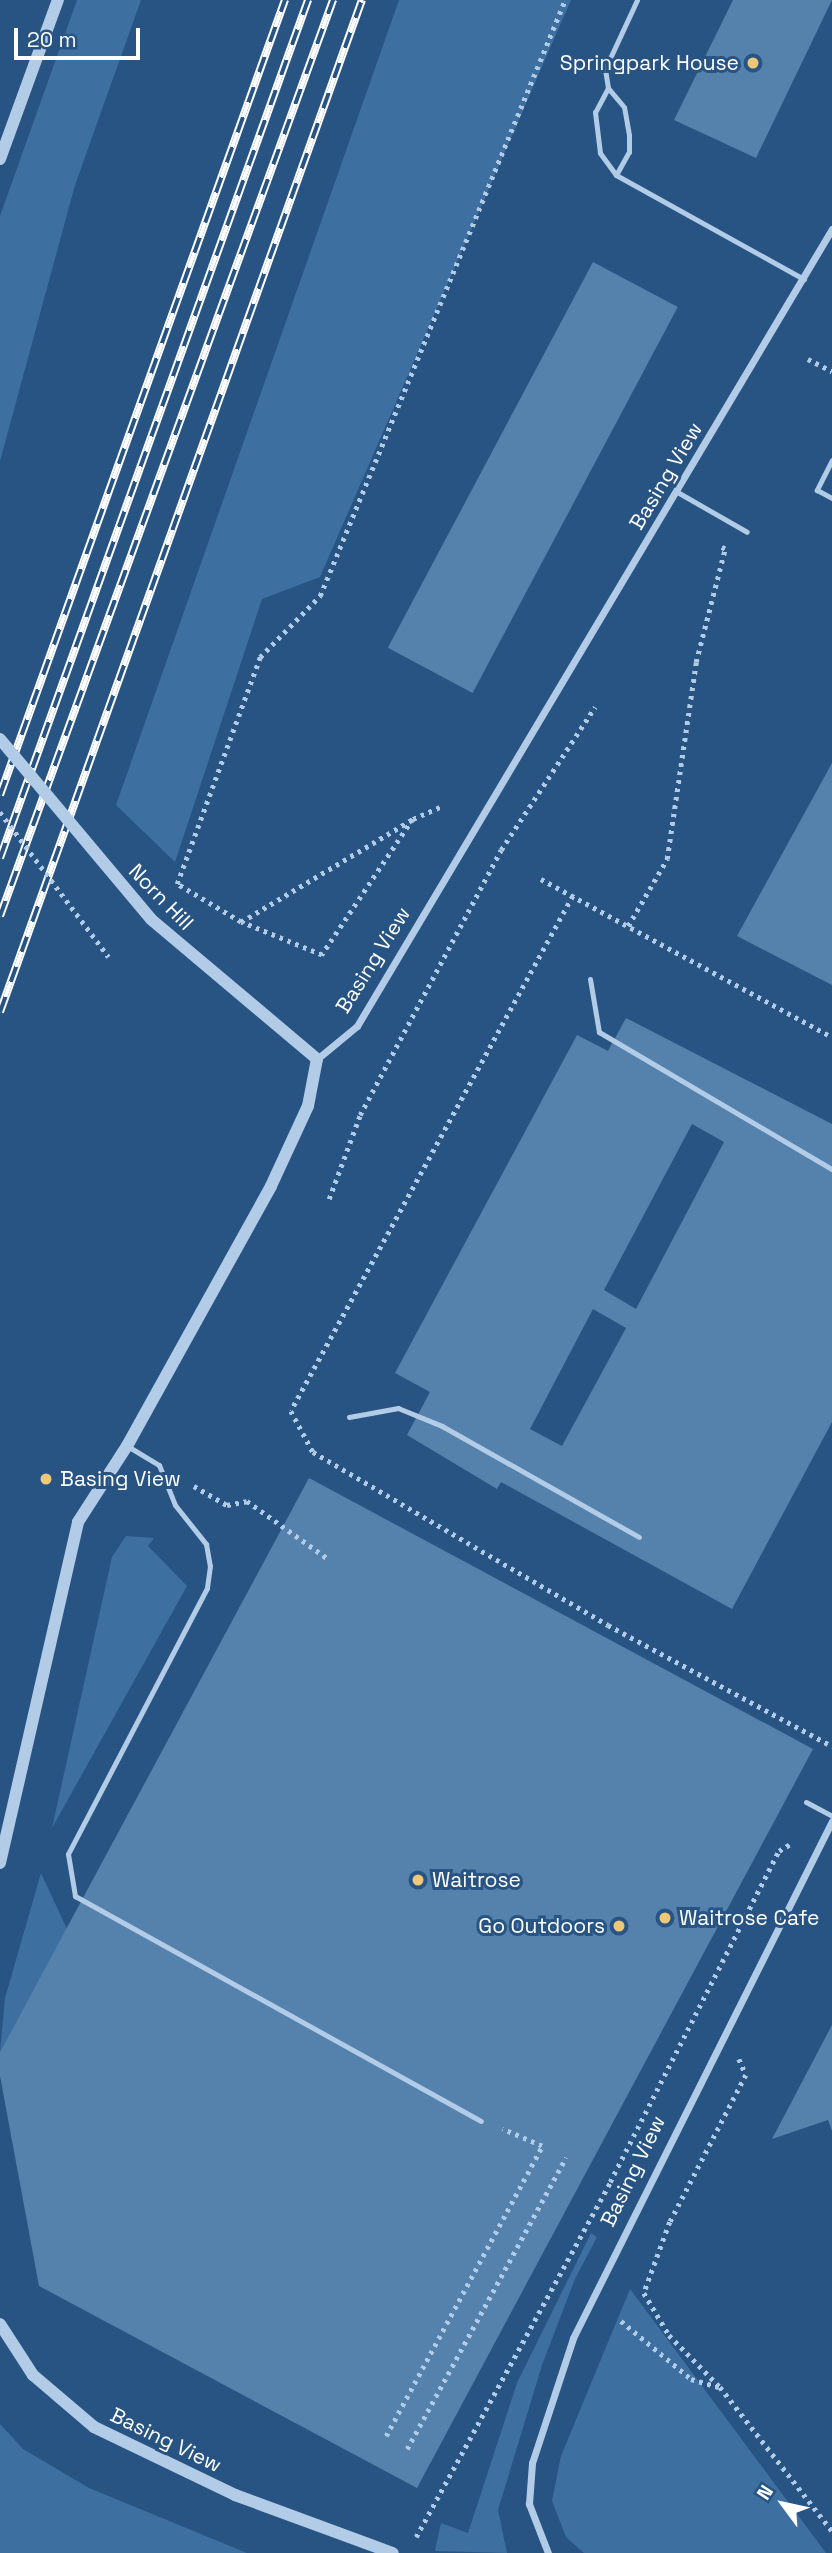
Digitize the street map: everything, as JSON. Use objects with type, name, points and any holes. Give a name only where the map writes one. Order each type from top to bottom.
[{"type":"street","points":[[0,159],[58,0]]},
{"type":"street","name":"Basing View","points":[[317,1059],[357,1026],[679,493],[832,229]]},
{"type":"street","name":"Norn Hill","points":[[0,739],[150,919],[317,1059]]},
{"type":"street","points":[[0,1863],[78,1522],[127,1446],[271,1186],[308,1106],[317,1059]]},
{"type":"street","name":"Basing View","points":[[548,2553],[529,2504],[532,2463],[573,2338],[832,1819]]},
{"type":"street","name":"Basing View","points":[[0,2324],[33,2375],[94,2427],[235,2495],[393,2553]]},
{"type":"lane","points":[[616,176],[629,152],[629,135],[624,107],[608,88],[605,69],[636,0]]},
{"type":"lane","points":[[608,88],[595,112],[600,153],[616,176],[804,279]]},
{"type":"lane","points":[[832,460],[817,489],[832,498]]},
{"type":"lane","points":[[679,493],[747,532]]},
{"type":"lane","points":[[590,979],[599,1032],[832,1169]]},
{"type":"lane","points":[[349,1417],[398,1408],[442,1426],[639,1538]]},
{"type":"lane","points":[[127,1446],[159,1465],[175,1505],[206,1544],[211,1566],[207,1588],[68,1854],[75,1896],[94,1909],[481,2121]]},
{"type":"lane","points":[[806,1802],[832,1819]]},
{"type":"path","points":[[413,819],[322,955],[241,922],[177,884],[260,657],[320,596],[565,0]]},
{"type":"path","points":[[808,359],[832,371]]},
{"type":"path","points":[[628,926],[667,859],[696,662],[725,549],[713,543]]},
{"type":"path","points":[[329,1199],[360,1115],[501,850],[595,707]]},
{"type":"path","points":[[241,922],[413,819],[440,807]]},
{"type":"path","points":[[0,813],[110,957]]},
{"type":"path","points":[[541,879],[832,1037]]},
{"type":"path","points":[[573,897],[291,1411],[313,1452],[608,1625],[832,1746]]},
{"type":"path","points":[[183,1479],[227,1505],[247,1500],[327,1558]]},
{"type":"path","name":"Basing View","points":[[419,2529],[610,2182],[779,1851]]},
{"type":"path","points":[[738,2056],[746,2074],[670,2222],[644,2292],[669,2335],[720,2387],[832,2531]]},
{"type":"path","points":[[386,2436],[542,2146],[481,2121]]},
{"type":"path","points":[[407,2449],[566,2157]]},
{"type":"path","points":[[621,2321],[691,2379],[720,2387]]},
{"type":"shaded area","points":[[77,0],[141,0],[75,185],[0,461],[0,216]]},
{"type":"shaded area","points":[[399,0],[571,0],[320,577],[262,599],[175,862],[116,805]]},
{"type":"shaded area","points":[[126,1536],[154,1538],[148,1546],[187,1586],[52,1828],[112,1557]]},
{"type":"shaded area","points":[[41,1873],[67,1929],[0,2052],[5,1998]]},
{"type":"shaded area","points":[[591,2233],[597,2237],[575,2279],[542,2365],[498,2510],[507,2553],[435,2551],[441,2523],[468,2533],[517,2383]]},
{"type":"shaded area","points":[[630,2289],[826,2553],[584,2553],[566,2537],[552,2501],[561,2456]]},
{"type":"shaded area","points":[[0,2424],[23,2449],[89,2488],[247,2553],[0,2553]]},
{"type":"building","name":"Springpark House","points":[[733,0],[832,0],[756,158],[674,120]]},
{"type":"building","points":[[593,262],[678,307],[473,693],[388,648]]},
{"type":"building","points":[[832,763],[832,985],[737,936]]},
{"type":"building","points":[[626,1018],[832,1124],[832,1422],[732,1609],[501,1482],[497,1489],[407,1435],[430,1392],[395,1373],[577,1035],[608,1051]],"holes":[[[692,1124],[724,1142],[636,1309],[604,1290]],[[593,1309],[626,1328],[562,1446],[530,1429]]]},
{"type":"building","name":"Waitrose","points":[[309,1478],[813,1749],[417,2488],[39,2286],[0,2076],[0,2052]]},
{"type":"building","points":[[832,2025],[832,2131],[828,2120],[772,2139]]},
{"type":"railway","points":[[0,795],[285,0]]},
{"type":"railway","points":[[0,858],[308,0]]},
{"type":"railway","points":[[0,916],[333,0]]},
{"type":"railway","points":[[0,1012],[362,0]]},
{"type":"place","name":"Springpark House","points":[[753,63]]},
{"type":"place","name":"Basing View","points":[[46,1479]]},
{"type":"place","name":"Waitrose","points":[[418,1880]]},
{"type":"place","name":"Waitrose Cafe","points":[[665,1918]]},
{"type":"place","name":"Go Outdoors","points":[[619,1926]]}]
